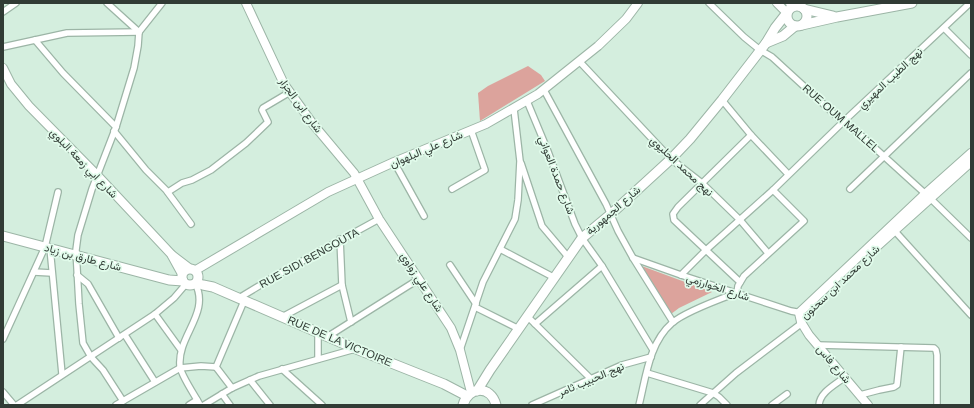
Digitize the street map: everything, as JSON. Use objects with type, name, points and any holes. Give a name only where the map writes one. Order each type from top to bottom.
[{"type":"main road","points":[[837,17],[797,6],[790,8],[786,14],[786,18],[789,23],[799,25],[912,3]]},
{"type":"main road","points":[[763,46],[783,36],[799,25],[807,17],[797,6]]},
{"type":"main road","name":"شارع الجمهورية","points":[[463,405],[528,317],[582,238],[611,214],[671,159],[690,139],[722,100],[763,46],[774,28],[786,14]]},
{"type":"main road","name":"شارع طارق بن زياد","points":[[3,236],[175,281],[190,277]]},
{"type":"main road","name":"RUE DE LA VICTOIRE","points":[[190,277],[203,286],[214,287],[327,337],[444,384],[472,393],[487,392],[491,395],[496,405]]},
{"type":"street","points":[[3,12],[16,3]]},
{"type":"street","points":[[107,3],[139,32]]},
{"type":"street","points":[[123,400],[103,370],[91,357],[85,347],[82,337],[76,255],[78,235],[97,175],[115,129],[134,68],[139,32],[162,3]]},
{"type":"street","name":"شارع ابن الجزار","points":[[246,3],[259,28],[277,71],[290,92],[313,124],[346,163],[357,179]]},
{"type":"street","name":"شارع علي البلهوان","points":[[190,277],[316,199],[394,162],[471,130],[514,109],[544,90],[580,62],[626,20],[638,3]]},
{"type":"street","name":"RUE OUM MALLEL","points":[[709,3],[744,37],[763,46],[772,57],[843,122],[855,130],[884,156],[971,238]]},
{"type":"street","points":[[777,3],[786,14]]},
{"type":"street","name":"نهج الطيب المهيري","points":[[681,275],[970,3]]},
{"type":"street","points":[[944,28],[971,55]]},
{"type":"street","points":[[3,47],[67,33],[139,32]]},
{"type":"street","points":[[35,40],[63,73],[115,129],[146,170],[168,192],[191,224]]},
{"type":"street","name":"نهج محمد الحليوي","points":[[580,62],[671,159],[703,184],[740,220],[768,253]]},
{"type":"street","name":"شارع ابي زمعة البلوي","points":[[3,68],[5,78],[29,106],[97,175],[171,254],[190,277]]},
{"type":"street","points":[[850,189],[971,73]]},
{"type":"street","points":[[544,90],[633,258],[673,322]]},
{"type":"street","points":[[168,192],[182,183],[208,172],[246,143],[268,122],[262,110],[263,108],[290,92]]},
{"type":"street","points":[[722,100],[752,136],[788,174]]},
{"type":"street","name":"شارع حمدة العواني","points":[[527,101],[575,224],[582,238],[602,266],[654,350]]},
{"type":"street","points":[[460,350],[483,282],[515,219],[518,200],[520,161],[514,109]]},
{"type":"street","points":[[452,189],[485,170],[471,130]]},
{"type":"street","points":[[740,282],[674,220],[673,217],[678,207],[752,136]]},
{"type":"street","name":"شارع محمد ابن سحنون","points":[[801,318],[971,153]]},
{"type":"street","points":[[520,161],[542,226],[569,258]]},
{"type":"street","points":[[394,162],[424,216]]},
{"type":"street","name":"شارع محمد ابن سحنون","points":[[927,196],[971,162]]},
{"type":"street","name":"شارع علي زواوي","points":[[357,179],[379,219],[451,328],[460,350],[472,393]]},
{"type":"street","points":[[639,405],[651,357],[664,331],[673,322],[694,311],[736,293],[744,276],[804,220],[773,190]]},
{"type":"street","points":[[58,192],[48,248],[52,273],[62,374]]},
{"type":"street","name":"RUE SIDI BENGOUTA","points":[[241,299],[277,275],[340,239],[379,219]]},
{"type":"street","points":[[893,229],[971,315]]},
{"type":"street","points":[[340,239],[342,285],[351,322]]},
{"type":"street","points":[[3,339],[34,272],[48,248]]},
{"type":"street","points":[[500,249],[555,278]]},
{"type":"street","name":"شارع الخوارزمي","points":[[633,258],[736,293],[801,318]]},
{"type":"street","points":[[450,265],[475,306],[519,329]]},
{"type":"street","points":[[535,324],[602,266]]},
{"type":"street","points":[[34,272],[52,273]]},
{"type":"street","points":[[77,275],[88,284],[122,336],[155,382]]},
{"type":"street","points":[[17,405],[154,314],[174,298],[190,277],[200,294],[198,310],[181,350],[180,368],[199,403],[189,405]]},
{"type":"street","points":[[327,337],[419,279]]},
{"type":"street","points":[[282,317],[342,285]]},
{"type":"street","points":[[216,367],[241,299]]},
{"type":"street","points":[[154,314],[181,350]]},
{"type":"street","points":[[528,317],[590,378]]},
{"type":"street","points":[[700,405],[801,318]]},
{"type":"street","name":"شارع فاس","points":[[801,318],[818,345],[868,405]]},
{"type":"street","points":[[318,333],[318,359]]},
{"type":"street","points":[[818,345],[931,347],[936,350],[937,354],[937,405]]},
{"type":"street","points":[[860,395],[897,385],[901,347]]},
{"type":"street","points":[[204,405],[232,388],[259,376],[356,349]]},
{"type":"street","name":"نهج الحبيب ثامر","points":[[532,405],[622,365],[651,357]]},
{"type":"street","points":[[116,405],[180,368],[201,366],[216,367],[232,388]]},
{"type":"street","points":[[282,369],[320,404]]},
{"type":"street","points":[[647,373],[713,393],[727,405]]},
{"type":"street","points":[[819,405],[820,399],[824,394],[845,377]]},
{"type":"street","points":[[250,380],[270,405]]},
{"type":"street","points":[[3,392],[14,405]]},
{"type":"street","points":[[222,394],[230,405]]},
{"type":"street","points":[[772,405],[787,394]]},
{"type":"shaded area","points":[[528,66],[541,75],[545,81],[480,121],[478,93],[488,86]]},
{"type":"shaded area","points":[[639,265],[712,292],[679,308],[667,317]]}]
